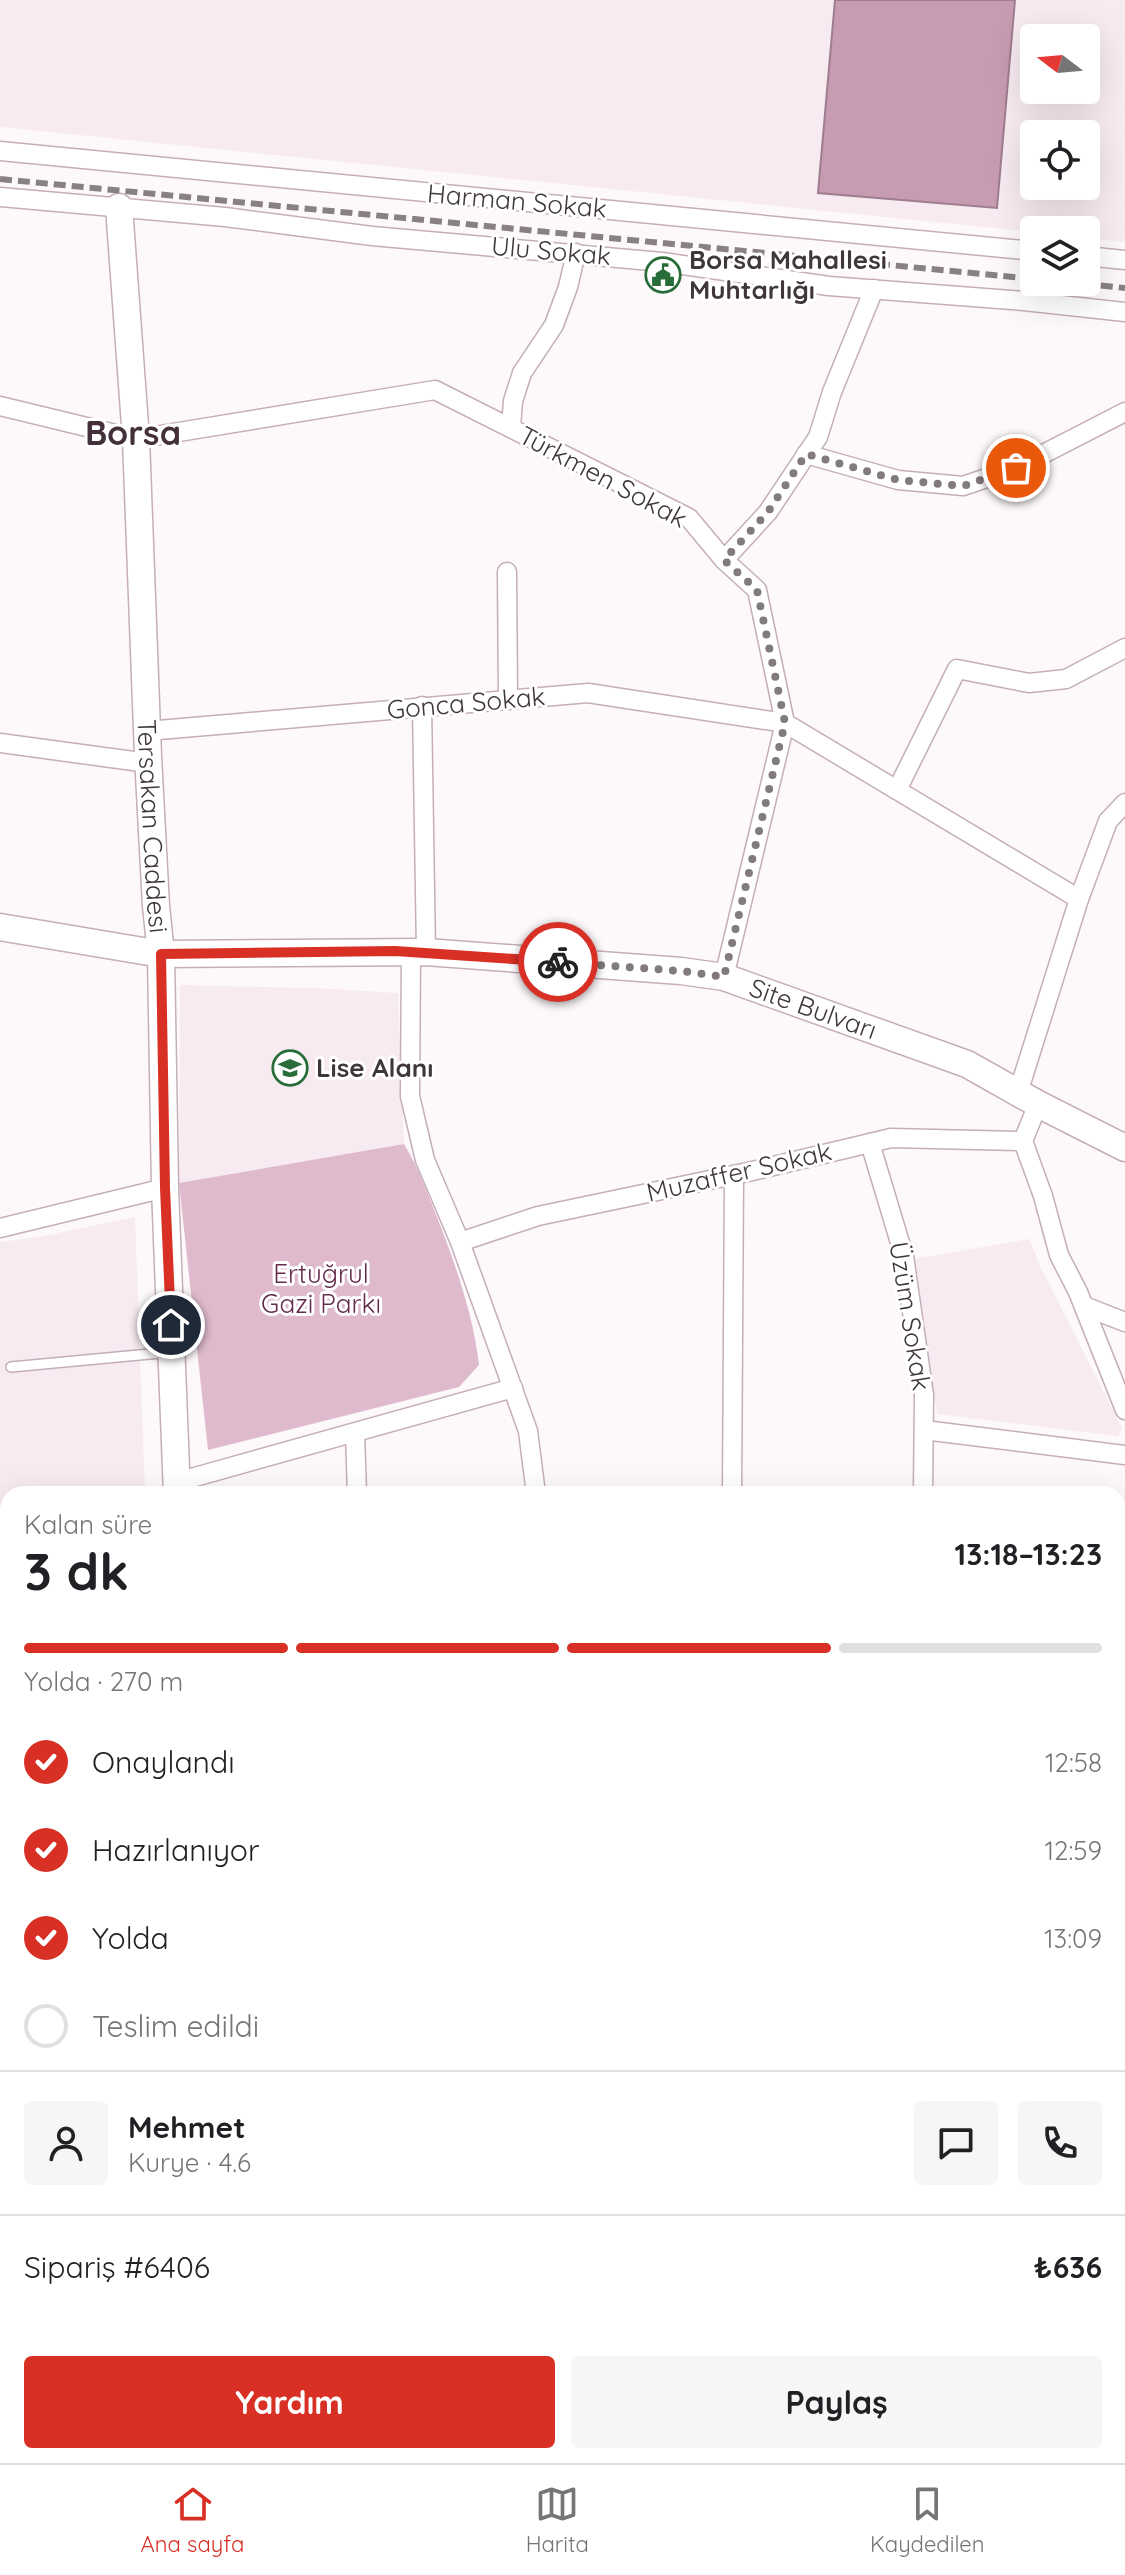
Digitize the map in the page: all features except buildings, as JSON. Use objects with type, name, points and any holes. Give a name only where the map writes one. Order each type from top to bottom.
[{"type":"street","name":"Harman Sokak","points":[[0,151],[1020,250]]},
{"type":"street","name":"Ulu Sokak","points":[[0,197],[119,207],[372,236],[662,262],[829,286],[1125,312]]},
{"type":"street","name":"Tersakan Caddesi","points":[[119,207],[136,439],[148,763],[161,954],[165,1188],[177,1486]]},
{"type":"street","points":[[511,427],[513,401],[522,373],[554,325],[576,253]]},
{"type":"street","points":[[1100,257],[1125,260]]},
{"type":"street","points":[[724,560],[768,512],[818,437],[832,392],[874,289]]},
{"type":"street","name":"Türkmen Sokak","points":[[136,439],[435,390],[689,518],[724,560],[757,590],[785,723]]},
{"type":"street","points":[[0,406],[136,439]]},
{"type":"street","points":[[806,454],[898,480],[963,486],[1016,468],[1125,412]]},
{"type":"street","points":[[507,572],[508,699]]},
{"type":"street","points":[[897,790],[957,669],[1029,683],[1066,679],[1125,648]]},
{"type":"street","name":"Gonca Sokak","points":[[147,731],[588,693],[785,723]]},
{"type":"street","points":[[422,706],[418,952],[410,1096],[425,1160],[460,1242],[528,1431],[535,1486]]},
{"type":"street","points":[[724,977],[785,723],[1079,899]]},
{"type":"street","points":[[0,743],[148,763]]},
{"type":"street","points":[[1125,803],[1108,821],[1079,899],[1028,1099],[1023,1141],[1043,1196],[1059,1255],[1084,1306],[1125,1410]]},
{"type":"street","name":"Site Bulvarı","points":[[0,927],[161,954],[418,952],[681,971],[724,977],[967,1064],[1125,1148]]},
{"type":"street","name":"Muzaffer Sokak","points":[[460,1242],[538,1216],[891,1138],[1023,1141]]},
{"type":"street","name":"Üzüm Sokak","points":[[870,1143],[904,1256],[924,1395],[923,1486]]},
{"type":"street","points":[[732,1486],[734,1175]]},
{"type":"street","points":[[0,1228],[165,1188]]},
{"type":"street","points":[[1084,1306],[1125,1322]]},
{"type":"street","points":[[183,1486],[513,1388]]},
{"type":"street","points":[[924,1430],[1125,1455]]},
{"type":"street","points":[[355,1433],[357,1486]]},
{"type":"lane","points":[[11,1367],[172,1352]]},
{"type":"shaded area","points":[[0,0],[1125,0],[1125,242],[1100,239],[1100,216],[1020,216],[1020,231],[0,127]]},
{"type":"shaded area","points":[[835,0],[1015,0],[997,208],[818,193]]},
{"type":"shaded area","name":"Lise Alanı","points":[[180,985],[398,993],[404,1144],[179,1183]]},
{"type":"shaded area","points":[[135,1217],[145,1486],[0,1486],[0,1242]]},
{"type":"shaded area","points":[[1029,1239],[1122,1428],[1118,1436],[937,1414],[913,1259]]},
{"type":"green space","name":"Ertuğrul Gazi Parkı","points":[[404,1144],[426,1189],[457,1272],[473,1327],[479,1365],[459,1387],[208,1450],[179,1183]]},
{"type":"railway","points":[[0,179],[1020,278]]},
{"type":"railway","points":[[1100,286],[1125,288]]},
{"type":"way so far","points":[[558,962],[724,977],[785,723],[757,590],[724,560],[768,512],[806,454],[898,480],[963,486],[1016,468]]},
{"type":"place","name":"Borsa Mahallesi Muhtarlığı","points":[[663,275]]},
{"type":"place","name":"Lise Alanı","points":[[290,1068]]},
{"type":"district","name":"Borsa","points":[[133,433]]},
{"type":"route","points":[[171,1325],[161,954],[395,951],[558,962]]}]
